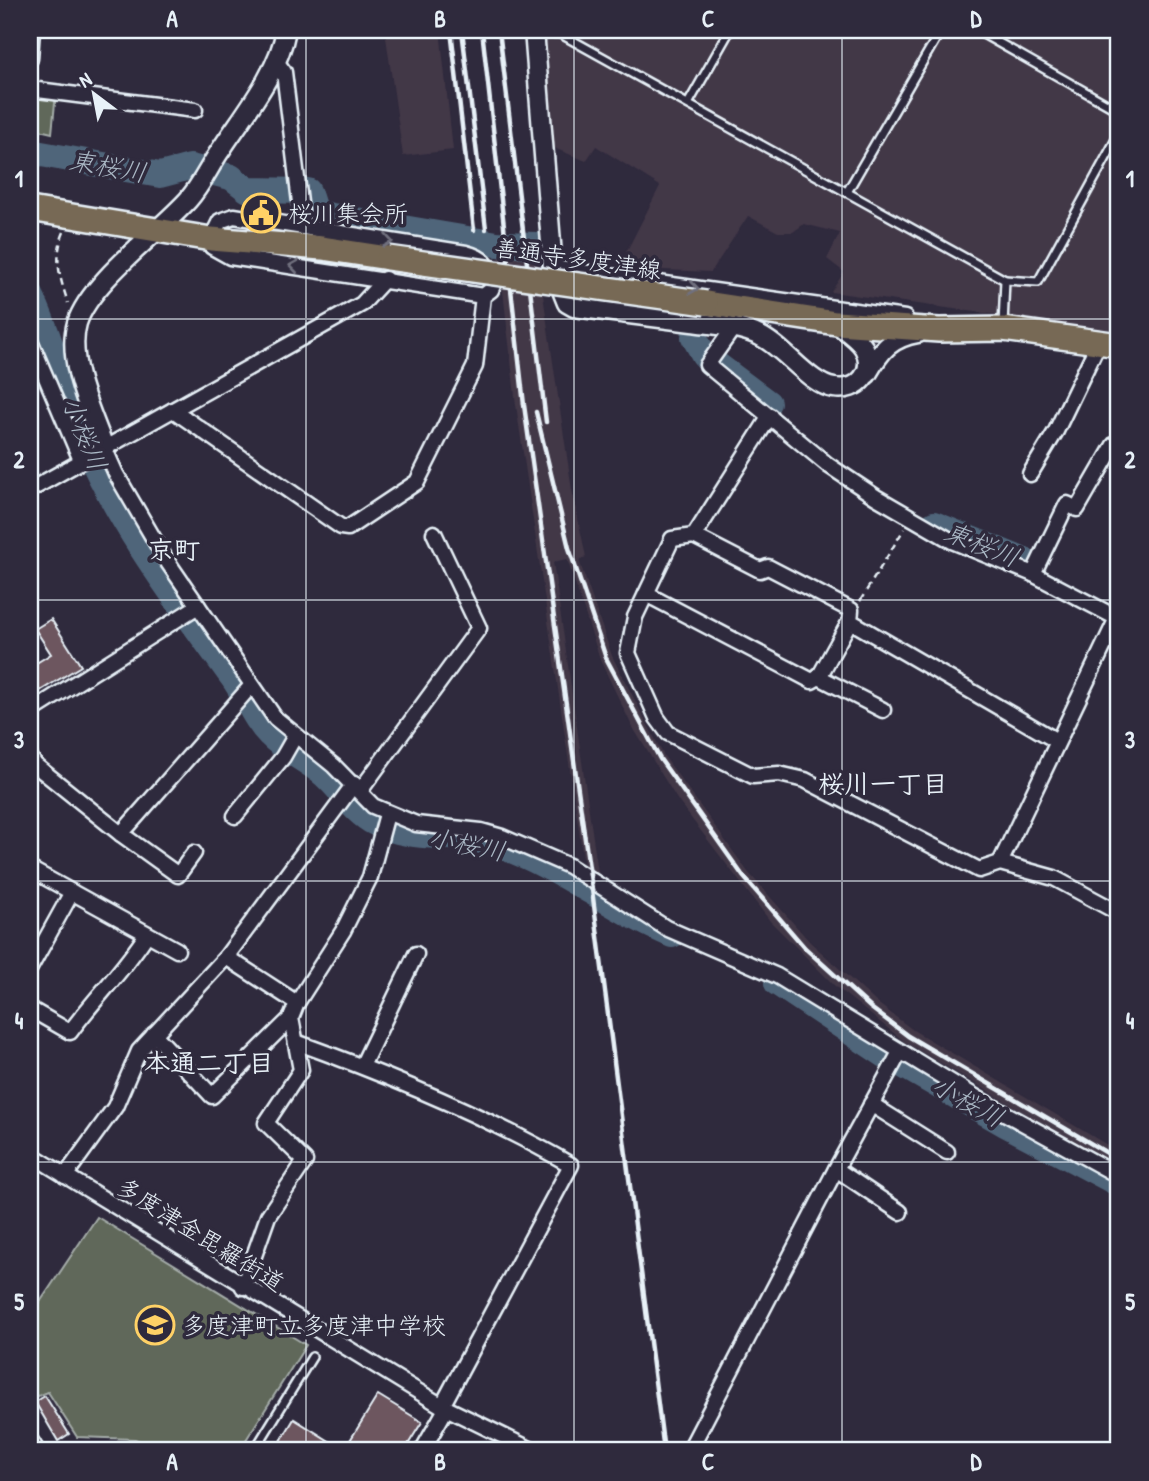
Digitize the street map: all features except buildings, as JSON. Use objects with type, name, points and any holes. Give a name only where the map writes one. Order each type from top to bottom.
[{"type":"main road","name":"善通寺多度津線","points":[[30,209],[211,239],[322,248],[386,268],[706,303],[836,323],[1003,329],[1109,343]]},
{"type":"main road","points":[[30,1444],[34,1451]]},
{"type":"street","points":[[30,59],[32,30]]},
{"type":"street","points":[[154,1034],[212,1096],[291,1018],[296,1003],[343,931],[370,877],[384,822],[373,806],[350,792],[246,692],[190,612],[151,534],[100,449],[80,373],[75,336],[78,322],[93,294],[196,189],[275,60],[286,30]]},
{"type":"street","points":[[534,32],[553,268],[567,303],[574,307],[734,327],[760,336],[790,355],[816,380],[831,388],[844,389],[858,384],[891,341],[903,336],[948,329]]},
{"type":"street","points":[[275,60],[284,72],[303,227]]},
{"type":"street","points":[[30,89],[195,110]]},
{"type":"street","points":[[173,410],[341,527],[348,528],[416,482],[475,366],[483,296],[491,290],[495,281],[492,271],[477,256],[466,253],[234,216],[220,222],[211,239]]},
{"type":"street","points":[[30,490],[362,304],[386,268],[483,296]]},
{"type":"street","points":[[553,268],[860,310],[948,329]]},
{"type":"street","points":[[836,323],[863,347],[868,360],[867,374]]},
{"type":"street","points":[[734,327],[707,365],[828,465],[952,541],[1033,574],[1118,616],[1000,863]]},
{"type":"street","points":[[30,340],[81,460]]},
{"type":"street","points":[[1030,474],[1109,343]]},
{"type":"street","points":[[694,536],[770,416]]},
{"type":"street","points":[[1033,574],[1067,504],[1077,509],[1114,445]]},
{"type":"street","points":[[65,1176],[115,1107],[139,1051],[226,957],[350,792],[479,628],[434,533]]},
{"type":"street","points":[[1057,741],[768,566],[760,570],[694,536],[672,539],[635,617],[628,653],[641,688],[668,733],[753,776],[779,774],[806,780],[896,830],[979,870],[1000,863],[1054,878],[1119,913]]},
{"type":"street","points":[[646,594],[812,681],[819,677],[850,615]]},
{"type":"street","points":[[30,712],[190,612]]},
{"type":"street","points":[[819,677],[883,710]]},
{"type":"street","points":[[121,834],[246,692]]},
{"type":"street","points":[[234,816],[283,757],[293,739]]},
{"type":"street","points":[[30,757],[35,765],[121,834],[178,875],[194,853]]},
{"type":"street","points":[[384,822],[481,831],[502,836],[569,866],[666,928],[778,975],[896,1060],[1119,1176]]},
{"type":"street","points":[[30,869],[177,950]]},
{"type":"street","points":[[30,968],[72,892]]},
{"type":"street","points":[[30,1009],[70,1032],[101,991],[127,966],[147,934]]},
{"type":"street","points":[[362,1066],[416,954]]},
{"type":"street","points":[[226,957],[296,1003]]},
{"type":"street","points":[[243,1287],[268,1216],[305,1161],[266,1123],[301,1070],[291,1018]]},
{"type":"street","points":[[296,1042],[362,1066],[531,1142],[571,1165],[422,1451]]},
{"type":"street","points":[[689,1451],[896,1060]]},
{"type":"street","points":[[871,1104],[947,1152]]},
{"type":"street","name":"多度津金毘羅街道","points":[[30,1154],[444,1408],[534,1451]]},
{"type":"street","points":[[836,1169],[900,1212]]},
{"type":"lane","points":[[688,104],[730,30]]},
{"type":"lane","points":[[847,192],[941,30]]},
{"type":"lane","points":[[976,30],[1119,111]]},
{"type":"lane","points":[[534,32],[559,33],[1005,280],[1038,282],[1119,134]]},
{"type":"lane","points":[[1003,329],[1005,280]]},
{"type":"lane","points":[[254,1451],[312,1357]]},
{"type":"path","points":[[70,224],[63,232],[57,256],[71,312]]},
{"type":"path","points":[[850,615],[911,518]]},
{"type":"shaded area","points":[[385,30],[440,30],[453,150],[403,156]]},
{"type":"shaded area","points":[[542,30],[1119,30],[1119,319],[1112,331],[831,292],[844,272],[827,259],[840,233],[804,224],[793,232],[778,232],[748,216],[711,272],[618,268],[660,186],[596,146],[586,161],[554,148]]},
{"type":"shaded area","points":[[498,247],[536,248],[572,490],[586,557],[579,560],[612,656],[664,756],[748,872],[810,942],[876,1002],[913,1030],[1119,1152],[1119,1169],[905,1042],[836,987],[770,921],[678,801],[632,726],[601,662],[567,559],[553,562],[602,900],[588,891],[516,405]]},
{"type":"green space","points":[[32,90],[56,93],[52,133],[31,128]]},
{"type":"green space","name":"多度津町立多度津中学校","points":[[97,1217],[306,1345],[239,1451],[165,1451],[135,1439],[77,1437],[48,1392],[33,1398],[30,1392],[30,1317]]},
{"type":"waterway","name":"東桜川","points":[[30,152],[160,175],[190,167],[231,177],[248,190],[308,191],[315,213],[497,244],[538,245]]},
{"type":"waterway","name":"小桜川","points":[[30,293],[84,441],[115,505],[152,564],[270,735],[321,772],[360,812],[375,823],[403,832],[494,844],[540,863],[627,913],[672,935]]},
{"type":"waterway","name":"東桜川","points":[[694,337],[704,355],[768,403]]},
{"type":"waterway","name":"東桜川","points":[[934,524],[1030,563]]},
{"type":"waterway","name":"小桜川","points":[[777,983],[885,1055],[1005,1124],[1119,1184]]},
{"type":"railway","points":[[451,30],[474,230]]},
{"type":"railway","points":[[462,30],[486,229]]},
{"type":"railway","points":[[482,30],[524,405],[591,882],[664,1451]]},
{"type":"railway","points":[[499,30],[546,422]]},
{"type":"railway","points":[[536,412],[569,548],[606,658],[660,759],[743,876],[805,948],[871,1008],[908,1036],[1119,1160]]},
{"type":"place","name":"桜川集会所","points":[[261,213]]},
{"type":"place","name":"多度津町立多度津中学校","points":[[155,1325]]},
{"type":"district","name":"京町","points":[[174,549]]},
{"type":"district","name":"桜川一丁目","points":[[883,783]]},
{"type":"district","name":"本通二丁目","points":[[209,1062]]}]
